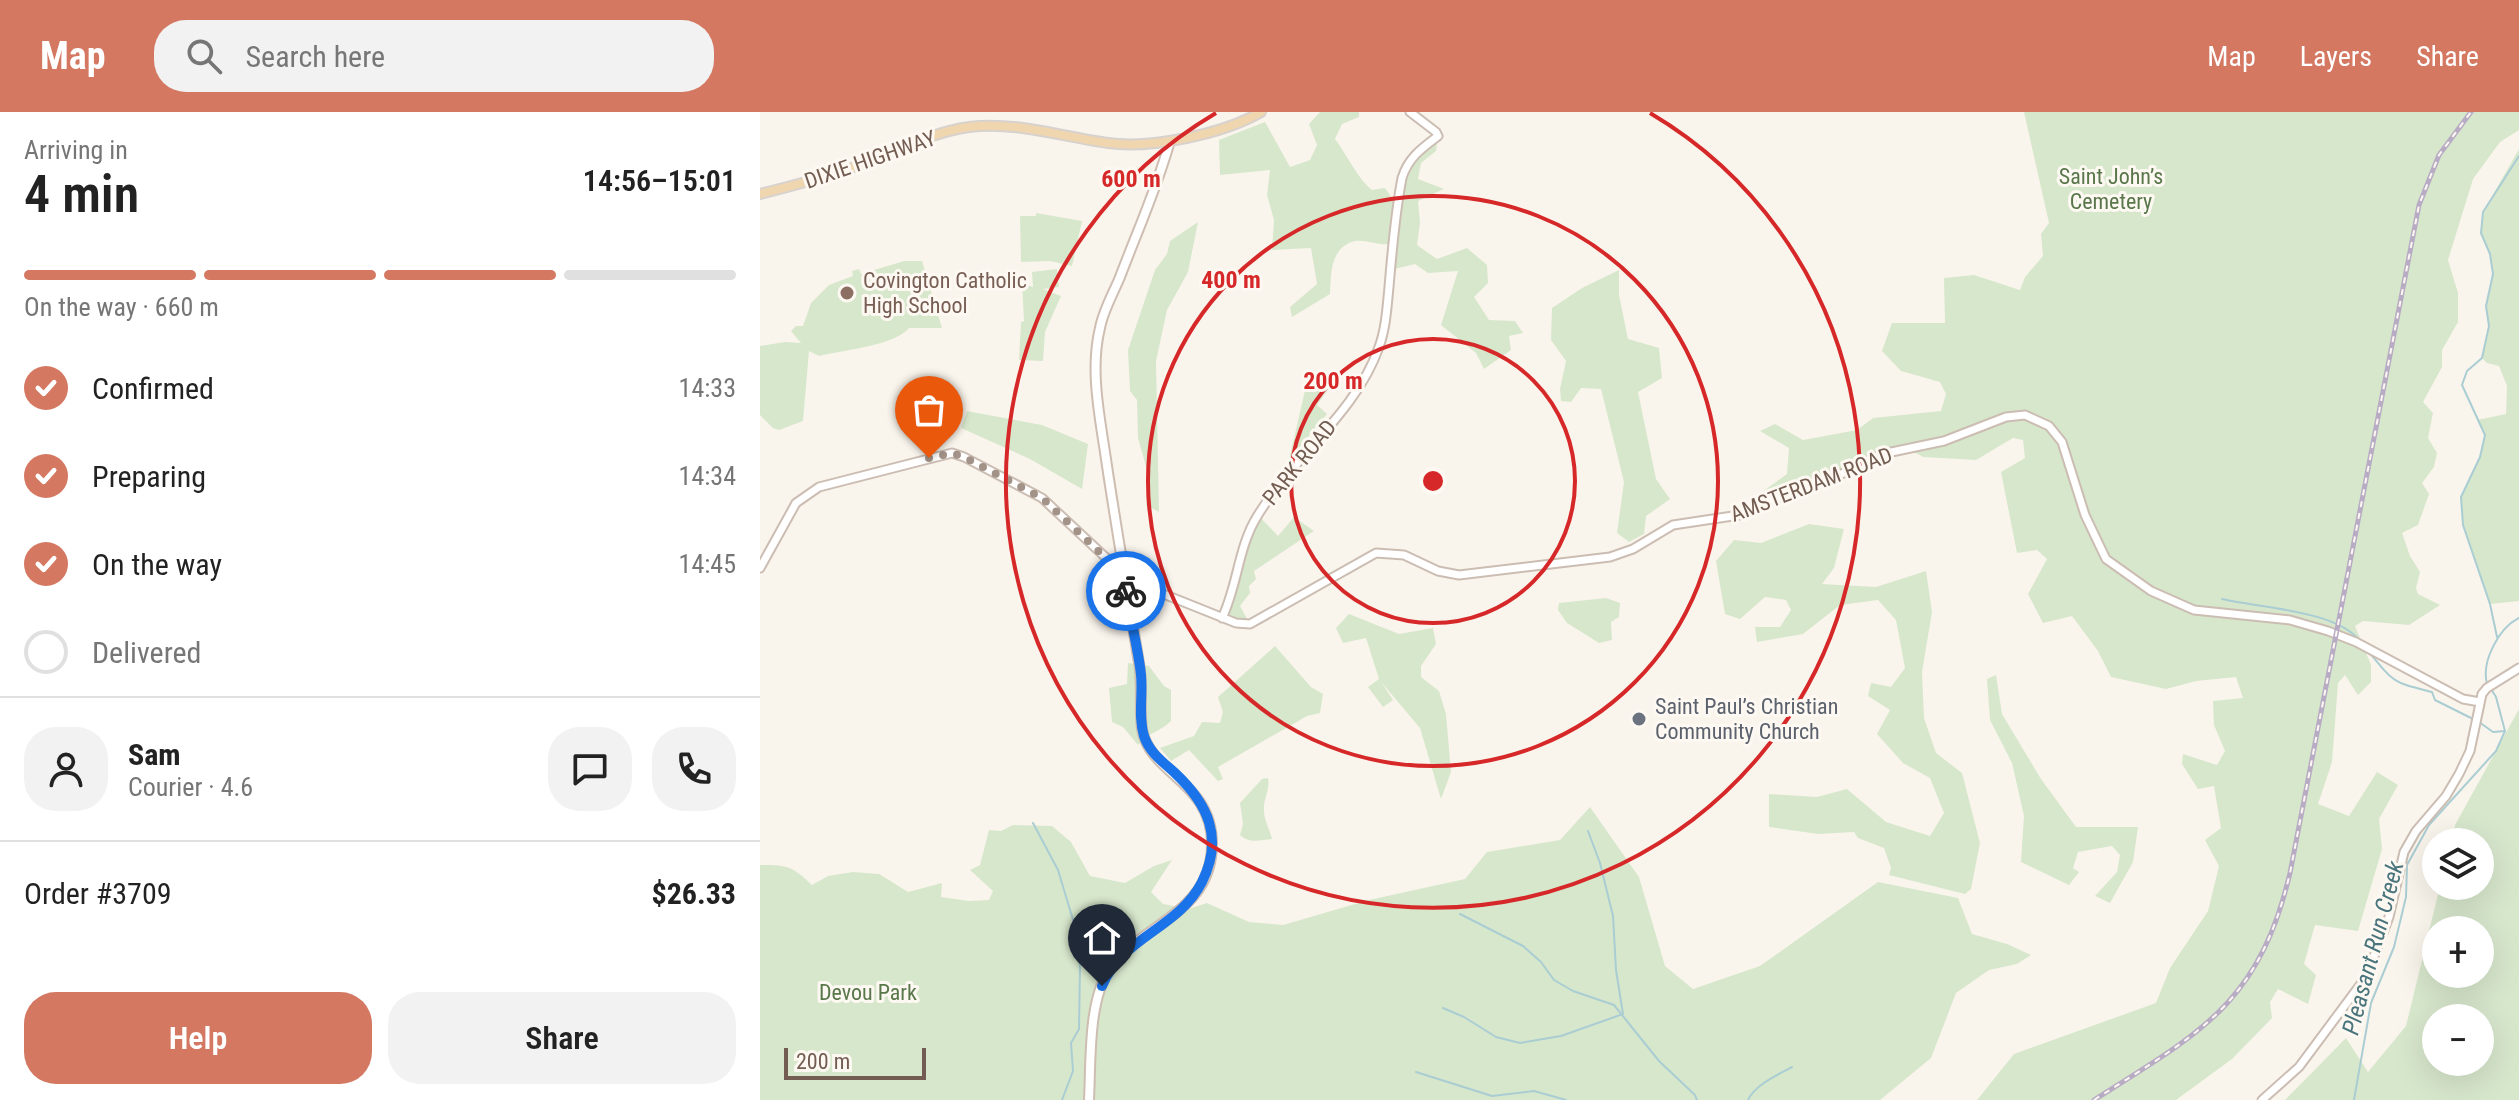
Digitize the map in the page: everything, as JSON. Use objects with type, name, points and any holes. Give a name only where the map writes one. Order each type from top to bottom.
[{"type":"main road","name":"DIXIE HIGHWAY","points":[[760,194],[829,175],[940,134],[972,127],[1012,127],[1123,145],[1170,141],[1234,124],[1261,112]]},
{"type":"main road","points":[[1089,1100],[1094,1023],[1098,997],[1106,976],[1128,948],[1179,912],[1192,897],[1207,872],[1212,847],[1211,828],[1201,801],[1154,754],[1143,733],[1140,666],[1098,399],[1099,329],[1159,178],[1170,141]]},
{"type":"street","name":"PARK ROAD","points":[[1222,618],[1233,595],[1246,540],[1258,515],[1348,402],[1371,367],[1383,335],[1402,178],[1408,162],[1417,151],[1438,136],[1410,112]]},
{"type":"street","name":"AMSTERDAM ROAD","points":[[760,568],[796,503],[819,487],[952,453],[1042,498],[1131,581],[1222,618],[1250,624],[1376,553],[1404,555],[1438,571],[1459,575],[1610,557],[1633,549],[1673,525],[1738,517],[1795,489],[1844,473],[1882,454],[1944,441],[2001,418],[2019,415],[2044,423],[2059,436],[2085,515],[2101,551],[2115,567],[2151,591],[2194,610],[2290,620],[2328,631],[2356,642],[2463,699],[2480,702]]},
{"type":"street","points":[[2262,1100],[2299,1067],[2366,977],[2389,917],[2404,852],[2459,774],[2470,751],[2480,702],[2490,686],[2519,668]]},
{"type":"green space","points":[[1320,112],[1359,112],[1359,117],[1342,124],[1335,139],[1367,185],[1372,190],[1385,188],[1392,198],[1398,199],[1404,171],[1438,136],[1436,151],[1421,163],[1418,179],[1444,189],[1418,201],[1420,223],[1417,245],[1437,259],[1467,248],[1487,265],[1488,283],[1474,297],[1489,320],[1515,321],[1523,333],[1509,336],[1511,350],[1484,369],[1476,353],[1441,325],[1458,271],[1428,273],[1415,264],[1390,270],[1392,244],[1355,241],[1347,244],[1336,255],[1330,294],[1292,317],[1290,307],[1317,284],[1311,248],[1272,250],[1274,220],[1267,195],[1270,170],[1220,175],[1219,140],[1265,122],[1290,167],[1310,160],[1317,145],[1309,124]]},
{"type":"green space","name":"Saint John’s Cemetery","points":[[2024,112],[2519,112],[2519,130],[2500,142],[2473,179],[2448,260],[2458,293],[2458,322],[2442,350],[2442,367],[2423,402],[2433,413],[2428,438],[2437,453],[2434,467],[2422,483],[2429,494],[2418,525],[2402,533],[2420,572],[2416,588],[2418,594],[2440,605],[2409,625],[2363,621],[2355,626],[2371,665],[2371,682],[2358,695],[2345,675],[2338,683],[2332,762],[2318,804],[2349,816],[2377,772],[2398,785],[2379,819],[2382,849],[2358,931],[2315,925],[2304,964],[2316,975],[2308,1004],[2278,989],[2270,1002],[2272,1018],[2232,1059],[2176,1100],[1977,1100],[2014,1054],[2156,1003],[2170,968],[2208,911],[2219,866],[2205,840],[2221,828],[2214,786],[2198,789],[2182,764],[2183,754],[2217,765],[2225,751],[2214,725],[2213,701],[2243,698],[2236,677],[2196,681],[2166,689],[2111,677],[2098,651],[2072,616],[2043,623],[2028,594],[2047,559],[2037,550],[2017,553],[2001,472],[2025,458],[2023,440],[2013,438],[1976,460],[1923,457],[1908,448],[1834,473],[1763,507],[1750,501],[1787,474],[1789,448],[1760,431],[1775,424],[1803,440],[1857,430],[1873,418],[1941,411],[1946,394],[1940,382],[1901,371],[1882,351],[1892,323],[1945,323],[1944,278],[1974,275],[2020,290],[2025,277],[2043,256],[2041,234],[2049,223]]},
{"type":"green space","points":[[2519,149],[2519,601],[2490,604],[2463,525],[2461,497],[2480,457],[2485,436],[2477,420],[2506,414],[2507,386],[2499,366],[2482,358],[2489,326],[2486,306],[2493,274],[2490,254],[2481,233],[2483,212]]},
{"type":"green space","points":[[1036,213],[1082,221],[1072,266],[1050,261],[1021,262],[1020,216],[1036,216]]},
{"type":"green space","points":[[1198,222],[1188,272],[1167,310],[1156,361],[1159,512],[1146,505],[1149,477],[1138,438],[1137,400],[1130,391],[1128,350],[1155,270],[1167,254],[1170,241]]},
{"type":"green space","points":[[904,261],[922,261],[942,328],[909,328],[880,343],[819,356],[809,351],[803,421],[779,430],[773,428],[760,415],[760,346],[801,343],[791,331],[796,326],[803,326],[811,303],[829,285],[853,276],[852,271],[859,269],[861,274]]},
{"type":"green space","points":[[1057,269],[1059,287],[1043,289],[1061,296],[1045,332],[1043,361],[1019,360],[1021,322],[1024,321],[1022,283],[1033,287],[1032,272]]},
{"type":"green space","points":[[1619,270],[1619,295],[1628,339],[1659,348],[1662,378],[1638,392],[1656,479],[1670,499],[1646,516],[1644,534],[1629,542],[1617,533],[1624,482],[1601,389],[1581,388],[1571,402],[1561,401],[1560,389],[1566,361],[1551,340],[1552,308],[1582,288]]},
{"type":"green space","points":[[1309,373],[1337,377],[1317,405],[1327,414],[1289,460]]},
{"type":"green space","points":[[967,411],[1042,425],[1088,444],[1082,489],[1030,459],[961,428]]},
{"type":"green space","points":[[1258,515],[1278,536],[1294,517],[1314,531],[1254,571],[1256,579],[1249,586],[1250,593],[1240,606],[1250,624],[1222,618],[1242,551]]},
{"type":"green space","points":[[1809,524],[1844,529],[1834,568],[1822,584],[1876,587],[1926,571],[1932,612],[1922,672],[1924,718],[1936,753],[1962,773],[1980,843],[1971,889],[1965,894],[1889,875],[1891,868],[1884,848],[1858,838],[1854,832],[1818,834],[1769,827],[1769,794],[1817,797],[1847,789],[1886,822],[1930,836],[1944,813],[1930,778],[1903,763],[1877,734],[1890,710],[1868,696],[1871,683],[1891,687],[1905,668],[1896,620],[1878,600],[1840,605],[1803,634],[1757,642],[1755,627],[1780,627],[1791,610],[1786,600],[1765,597],[1740,619],[1725,614],[1716,561],[1734,540],[1761,543]]},
{"type":"green space","points":[[1606,598],[1620,603],[1619,617],[1611,622],[1612,640],[1599,643],[1567,623],[1558,610],[1559,603]]},
{"type":"green space","points":[[1349,614],[1399,634],[1433,628],[1436,644],[1421,666],[1421,677],[1439,691],[1446,714],[1451,772],[1441,799],[1420,728],[1382,683],[1393,700],[1383,707],[1368,687],[1379,679],[1366,638],[1343,643],[1336,628]]},
{"type":"green space","points":[[1275,646],[1311,687],[1323,694],[1320,713],[1307,716],[1218,767],[1223,779],[1218,781],[1189,750],[1171,761],[1160,748],[1194,736],[1202,722],[1220,723],[1223,712],[1218,697]]},
{"type":"green space","points":[[1128,663],[1149,666],[1164,686],[1171,690],[1171,721],[1138,745],[1123,727],[1112,722],[1109,688],[1127,684]]},
{"type":"green space","points":[[1996,675],[2002,714],[2041,779],[2076,827],[2138,827],[2133,862],[2110,903],[2095,896],[2117,872],[2120,855],[2112,846],[2078,852],[2073,868],[2079,872],[2069,885],[2021,862],[2024,816],[2012,763],[1990,720],[1987,679]]},
{"type":"green space","points":[[2519,709],[2519,1100],[2285,1100],[2346,1038],[2368,1072],[2406,1026],[2422,960],[2422,988],[2494,988],[2494,916],[2433,916],[2437,900],[2494,900],[2494,828],[2454,828]]},
{"type":"green space","points":[[1268,778],[1264,811],[1272,839],[1247,840],[1240,835],[1243,824],[1240,803],[1262,779]]},
{"type":"green space","name":"Devou Park","points":[[1590,807],[1639,877],[1665,966],[1693,989],[1760,966],[1878,882],[1958,898],[1972,934],[2031,955],[2017,964],[1989,970],[1956,993],[1931,1058],[1880,1100],[760,1100],[760,865],[789,868],[812,885],[828,876],[853,872],[879,874],[908,892],[942,883],[941,897],[989,900],[993,891],[970,870],[980,865],[989,830],[1001,831],[1013,825],[1052,826],[1071,842],[1090,876],[1125,883],[1154,866],[1172,860],[1151,892],[1163,904],[1174,906],[1179,912],[1207,903],[1249,922],[1283,925],[1369,900],[1465,879],[1487,852],[1560,840]]},
{"type":"waterway","name":"Pleasant Run Creek","points":[[2497,637],[2490,604],[2463,525],[2461,497],[2480,457],[2485,435],[2462,385],[2467,371],[2482,358],[2489,326],[2486,306],[2493,274],[2490,254],[2481,233],[2483,212],[2519,156]]},
{"type":"waterway","points":[[2222,599],[2316,616],[2349,631],[2360,641]]},
{"type":"waterway","name":"Pleasant Run Creek","points":[[2487,684],[2487,665],[2493,646],[2505,629],[2519,618]]},
{"type":"waterway","points":[[2369,652],[2396,680],[2432,692],[2435,700],[2473,719]]},
{"type":"waterway","name":"Pleasant Run Creek","points":[[2354,1100],[2371,1003],[2394,947],[2406,897],[2407,865],[2429,825],[2496,751],[2505,731],[2491,689]]},
{"type":"waterway","points":[[2479,722],[2493,732],[2505,731]]},
{"type":"waterway","points":[[1033,823],[1058,870],[1077,933],[1079,1029],[1071,1043],[1073,1071],[1062,1100]]},
{"type":"waterway","points":[[1443,1008],[1496,1037],[1520,1043],[1561,1036],[1623,1014],[1616,970],[1613,916],[1600,863],[1588,831]]},
{"type":"waterway","points":[[1460,914],[1523,946],[1541,962],[1554,980],[1573,991],[1614,1005],[1659,1061],[1697,1100]]},
{"type":"waterway","points":[[1748,1100],[1761,1085],[1792,1067]]},
{"type":"waterway","points":[[1416,1072],[1492,1096],[1534,1091],[1566,1100]]},
{"type":"railway","points":[[2094,1100],[2195,1033],[2220,1010],[2243,984],[2277,918],[2290,873],[2419,205],[2439,155],[2471,112]]},
{"type":"way so far","points":[[929,458],[952,453],[964,457],[1042,498],[1124,575],[1126,591]]},
{"type":"place","name":"Covington Catholic High School","points":[[847,293]]},
{"type":"place","name":"Saint Paul’s Christian Community Church","points":[[1639,719]]},
{"type":"route","points":[[1102,986],[1111,968],[1128,948],[1179,912],[1192,897],[1207,872],[1212,847],[1211,828],[1201,801],[1154,754],[1145,740],[1140,666],[1126,591]]}]
